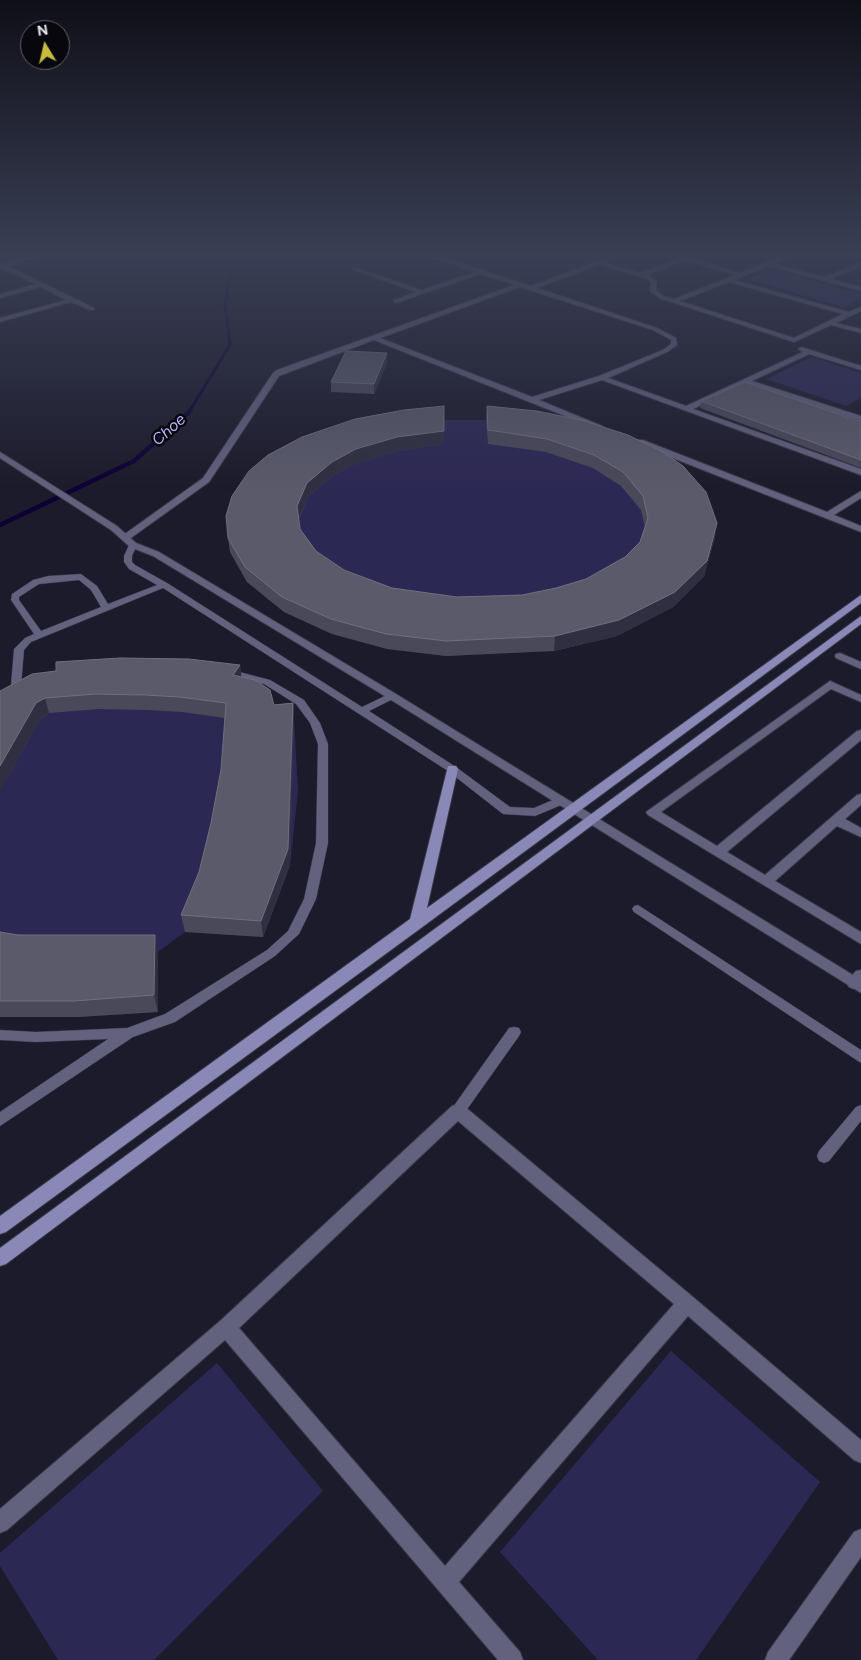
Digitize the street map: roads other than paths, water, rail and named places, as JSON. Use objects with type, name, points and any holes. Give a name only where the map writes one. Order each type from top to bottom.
[{"type":"main road","points":[[0,1226],[861,598]]},
{"type":"main road","points":[[0,1258],[861,619]]},
{"type":"main road","points":[[416,924],[452,770]]},
{"type":"street","points":[[129,541],[206,480],[276,376],[286,370],[379,334]]},
{"type":"street","points":[[532,400],[602,378],[665,351],[674,345],[674,339],[669,334]]},
{"type":"street","points":[[777,334],[794,340],[806,334]]},
{"type":"street","points":[[372,337],[606,429]]},
{"type":"street","points":[[794,340],[796,346],[808,352],[861,368]]},
{"type":"street","points":[[686,409],[808,352]]},
{"type":"street","points":[[602,378],[861,472]]},
{"type":"street","points":[[746,381],[861,419]]},
{"type":"street","points":[[849,415],[861,408]]},
{"type":"street","points":[[633,440],[861,529]]},
{"type":"street","points":[[0,454],[114,528],[129,541],[156,554],[392,696],[859,982]]},
{"type":"street","points":[[827,516],[861,494]]},
{"type":"street","points":[[840,656],[861,666]]},
{"type":"street","points":[[861,699],[830,684],[652,812],[861,939]]},
{"type":"street","points":[[718,852],[861,734]]},
{"type":"street","points":[[766,881],[861,798]]},
{"type":"street","points":[[836,820],[861,834]]},
{"type":"street","points":[[0,1523],[226,1327],[458,1110],[861,1453]]},
{"type":"street","points":[[445,1583],[687,1303]]},
{"type":"street","points":[[226,1327],[512,1660]]},
{"type":"street","points":[[776,1660],[861,1539]]},
{"type":"lane","points":[[129,541],[128,562],[132,567],[164,585],[361,711],[452,770],[507,810],[535,812],[562,800]]},
{"type":"lane","points":[[39,635],[15,600],[15,596],[18,593],[36,582],[48,579],[81,577],[94,588],[106,608]]},
{"type":"lane","points":[[32,678],[13,688],[19,649],[28,640],[164,585]]},
{"type":"lane","points":[[0,1120],[128,1033],[170,1018],[271,953],[293,934],[310,899],[322,844],[324,809],[323,744],[315,723],[300,702],[267,682],[216,670]]},
{"type":"lane","points":[[361,711],[392,696]]},
{"type":"lane","points":[[638,909],[861,1057]]},
{"type":"lane","points":[[458,1110],[514,1032]]},
{"type":"lane","points":[[0,1035],[36,1037],[128,1033]]},
{"type":"lane","points":[[824,1156],[861,1111]]},
{"type":"waterway","name":"Choe","points":[[189,412],[230,345],[229,334]]},
{"type":"waterway","name":"Choe","points":[[0,525],[134,461],[189,412]]}]
